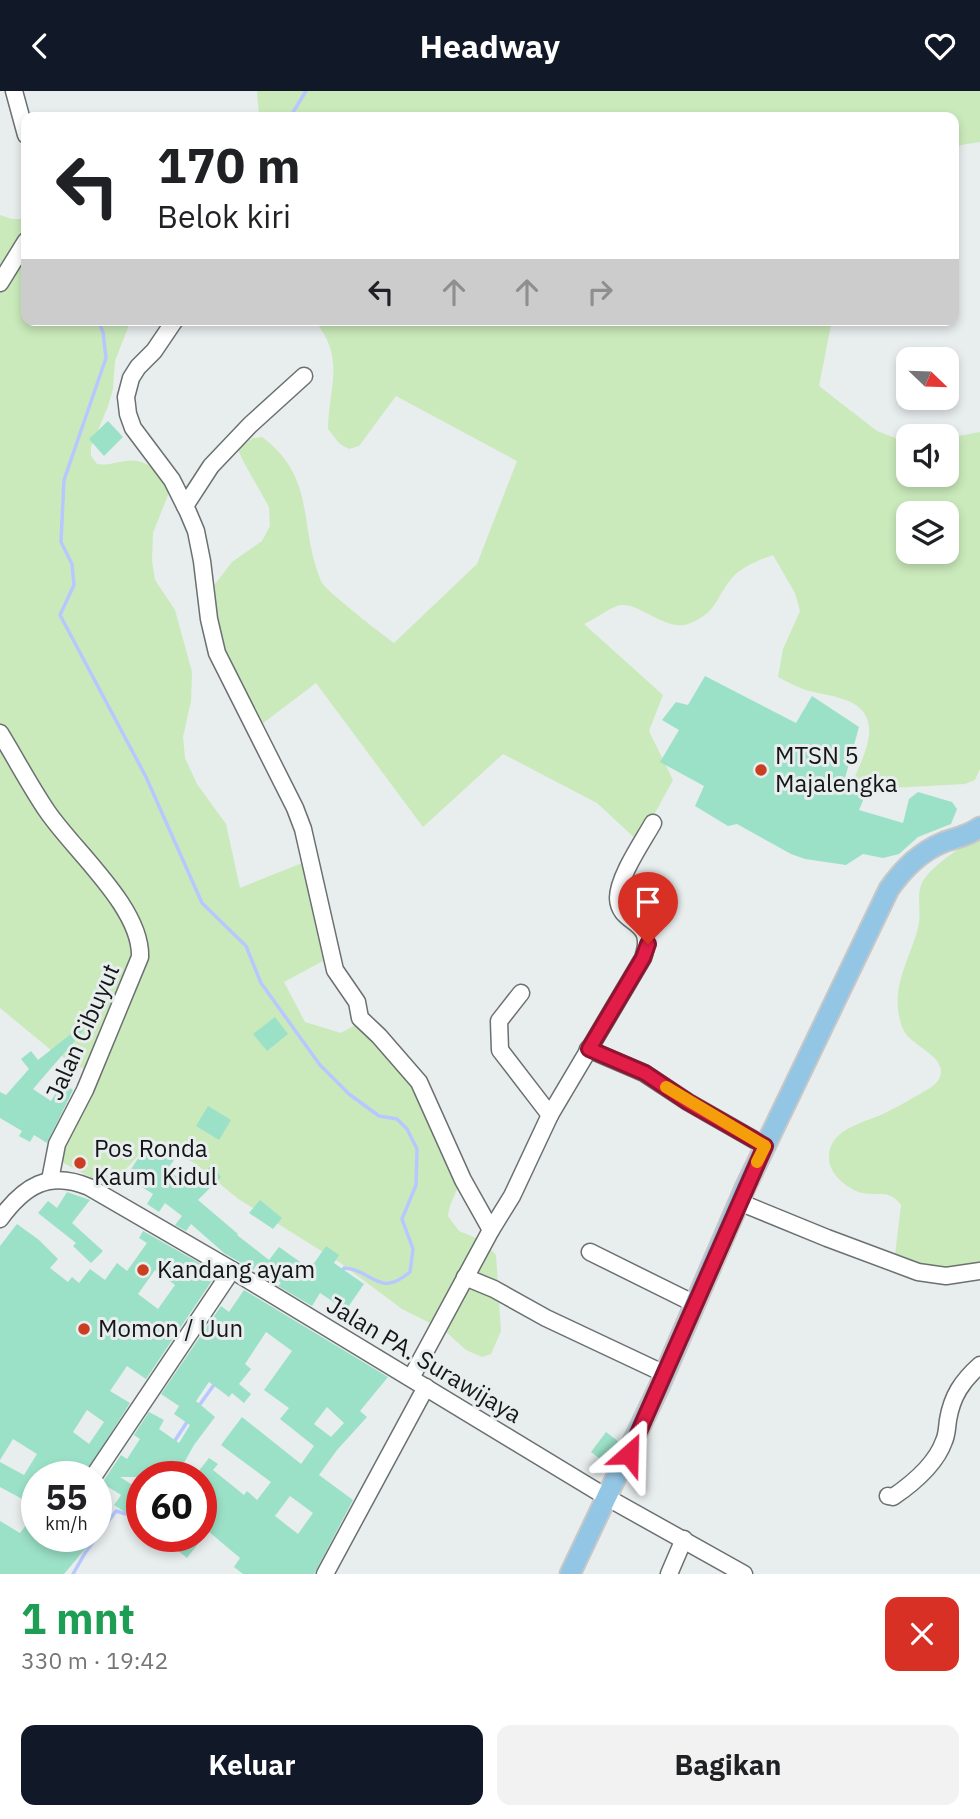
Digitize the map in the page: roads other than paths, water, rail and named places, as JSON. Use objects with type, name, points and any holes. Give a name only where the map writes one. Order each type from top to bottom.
[{"type":"main road","points":[[570,1574],[665,1374],[765,1146],[889,889],[914,859],[940,844],[980,827]]},
{"type":"street","points":[[14,91],[21,117]]},
{"type":"street","points":[[0,283],[21,249]]},
{"type":"street","points":[[171,326],[154,351],[138,367],[127,388],[125,397],[128,414],[133,428],[172,480],[196,531],[209,619],[217,653],[303,829],[335,970],[357,1002],[360,1018],[419,1082],[463,1180],[491,1230]]},
{"type":"street","points":[[185,506],[211,466],[250,425],[304,376]]},
{"type":"street","name":"Jalan Cibuyut","points":[[0,733],[47,811],[94,869],[134,925],[141,946],[140,957],[85,1090],[57,1144],[50,1180]]},
{"type":"street","points":[[411,1378],[512,1196],[550,1115],[643,958],[648,944],[644,931],[623,913],[618,898],[622,882],[653,823]]},
{"type":"street","points":[[521,993],[499,1021],[500,1049],[550,1115]]},
{"type":"street","points":[[589,1049],[645,1073],[688,1102],[765,1146]]},
{"type":"street","points":[[0,1219],[18,1197],[50,1180]]},
{"type":"street","name":"Jalan PA. Surawijaya","points":[[50,1180],[73,1180],[89,1187],[232,1270],[608,1498],[744,1574]]},
{"type":"street","points":[[739,1202],[918,1272],[946,1276],[980,1271]]},
{"type":"street","points":[[590,1252],[695,1304]]},
{"type":"street","points":[[104,1461],[232,1270]]},
{"type":"street","points":[[465,1277],[665,1374]]},
{"type":"street","points":[[888,1496],[893,1497],[914,1481],[935,1457],[944,1442],[951,1401],[965,1378],[980,1366]]},
{"type":"street","points":[[326,1574],[426,1387]]},
{"type":"street","points":[[669,1574],[684,1539]]},
{"type":"waterway","points":[[293,112],[306,91]]},
{"type":"waterway","points":[[100,326],[106,358],[64,480],[61,542],[72,564],[74,585],[60,615],[146,777],[202,903],[246,946],[261,983],[320,1065],[349,1094],[379,1116],[397,1119],[407,1129],[417,1149],[416,1185],[402,1219],[413,1249],[410,1272],[399,1280],[383,1283],[354,1270],[344,1268],[342,1271]]},
{"type":"waterway","points":[[198,1407],[216,1382]]},
{"type":"waterway","points":[[174,1442],[189,1419]]},
{"type":"waterway","points":[[73,1574],[116,1511],[126,1514]]},
{"type":"place","name":"MTSN 5 Majalengka","points":[[761,770]]},
{"type":"place","name":"Pos Ronda Kaum Kidul","points":[[80,1163]]},
{"type":"place","name":"Kandang ayam","points":[[143,1270]]},
{"type":"place","name":"Momon / Uun","points":[[84,1329]]}]
